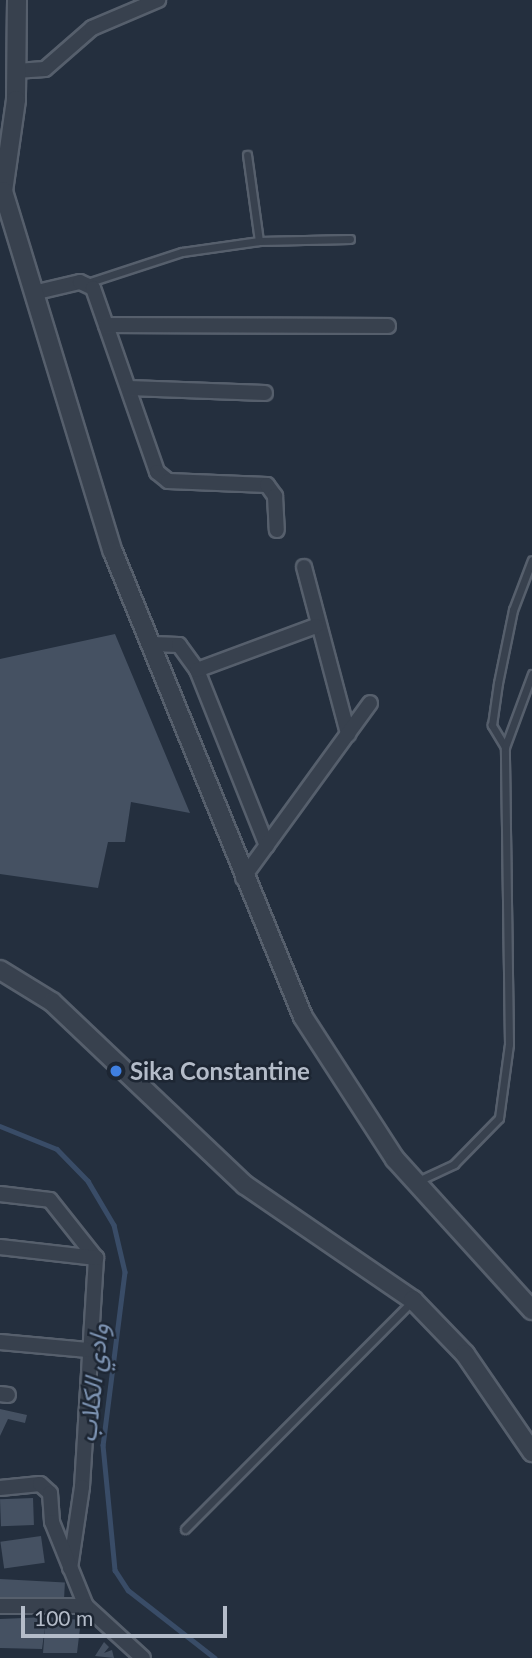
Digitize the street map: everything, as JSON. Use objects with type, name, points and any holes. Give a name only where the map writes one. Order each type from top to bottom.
[{"type":"street","points":[[17,0],[16,71],[1,185],[113,552],[243,878],[303,1017],[414,1183],[532,1310]]},
{"type":"street","points":[[16,71],[45,69],[92,28],[158,0]]},
{"type":"street","points":[[33,293],[87,283],[106,325],[157,472],[169,481],[267,485],[275,496],[277,530]]},
{"type":"street","points":[[106,325],[388,327]]},
{"type":"street","points":[[129,388],[265,393]]},
{"type":"street","points":[[304,567],[316,626],[348,734]]},
{"type":"street","points":[[197,670],[316,626]]},
{"type":"street","points":[[151,644],[179,645],[197,670],[267,846]]},
{"type":"street","points":[[243,878],[370,703]]},
{"type":"street","points":[[0,970],[52,1002],[255,1192],[413,1300],[465,1354],[532,1452]]},
{"type":"street","points":[[0,1194],[50,1200],[96,1258],[88,1350],[82,1487],[70,1568]]},
{"type":"street","points":[[0,1247],[96,1258]]},
{"type":"street","points":[[0,1342],[88,1350]]},
{"type":"street","points":[[0,1488],[40,1484],[50,1493],[52,1522],[86,1606],[143,1658]]},
{"type":"street","points":[[0,1606],[86,1606]]},
{"type":"lane","points":[[247,155],[259,241]]},
{"type":"lane","points":[[87,283],[181,252],[259,241],[350,239]]},
{"type":"lane","points":[[505,747],[492,725],[495,704],[513,610],[532,560]]},
{"type":"lane","points":[[414,1183],[454,1164],[499,1118],[509,1044],[505,747],[532,674]]},
{"type":"lane","points":[[185,1529],[413,1300]]},
{"type":"building","points":[[115,634],[190,813],[131,802],[125,842],[108,842],[98,888],[0,874],[0,659]]},
{"type":"building","points":[[0,1409],[27,1415],[25,1423],[8,1419],[0,1436]]},
{"type":"building","points":[[33,1498],[34,1525],[1,1526],[0,1499]]},
{"type":"building","points":[[41,1536],[45,1563],[4,1568],[0,1542]]},
{"type":"building","points":[[0,1579],[65,1582],[63,1609],[0,1606]]},
{"type":"building","points":[[47,1617],[81,1620],[77,1653],[43,1653],[45,1627],[42,1649],[0,1648],[0,1619]]},
{"type":"building","points":[[104,1642],[109,1647],[104,1653],[112,1650],[114,1658],[95,1656]]},
{"type":"waterway","name":"وادي الكلاب","points":[[0,1126],[57,1149],[88,1181],[114,1225],[125,1272],[103,1445],[115,1570],[128,1590],[215,1658]]},
{"type":"place","name":"Sika Constantine","points":[[116,1071]]}]
